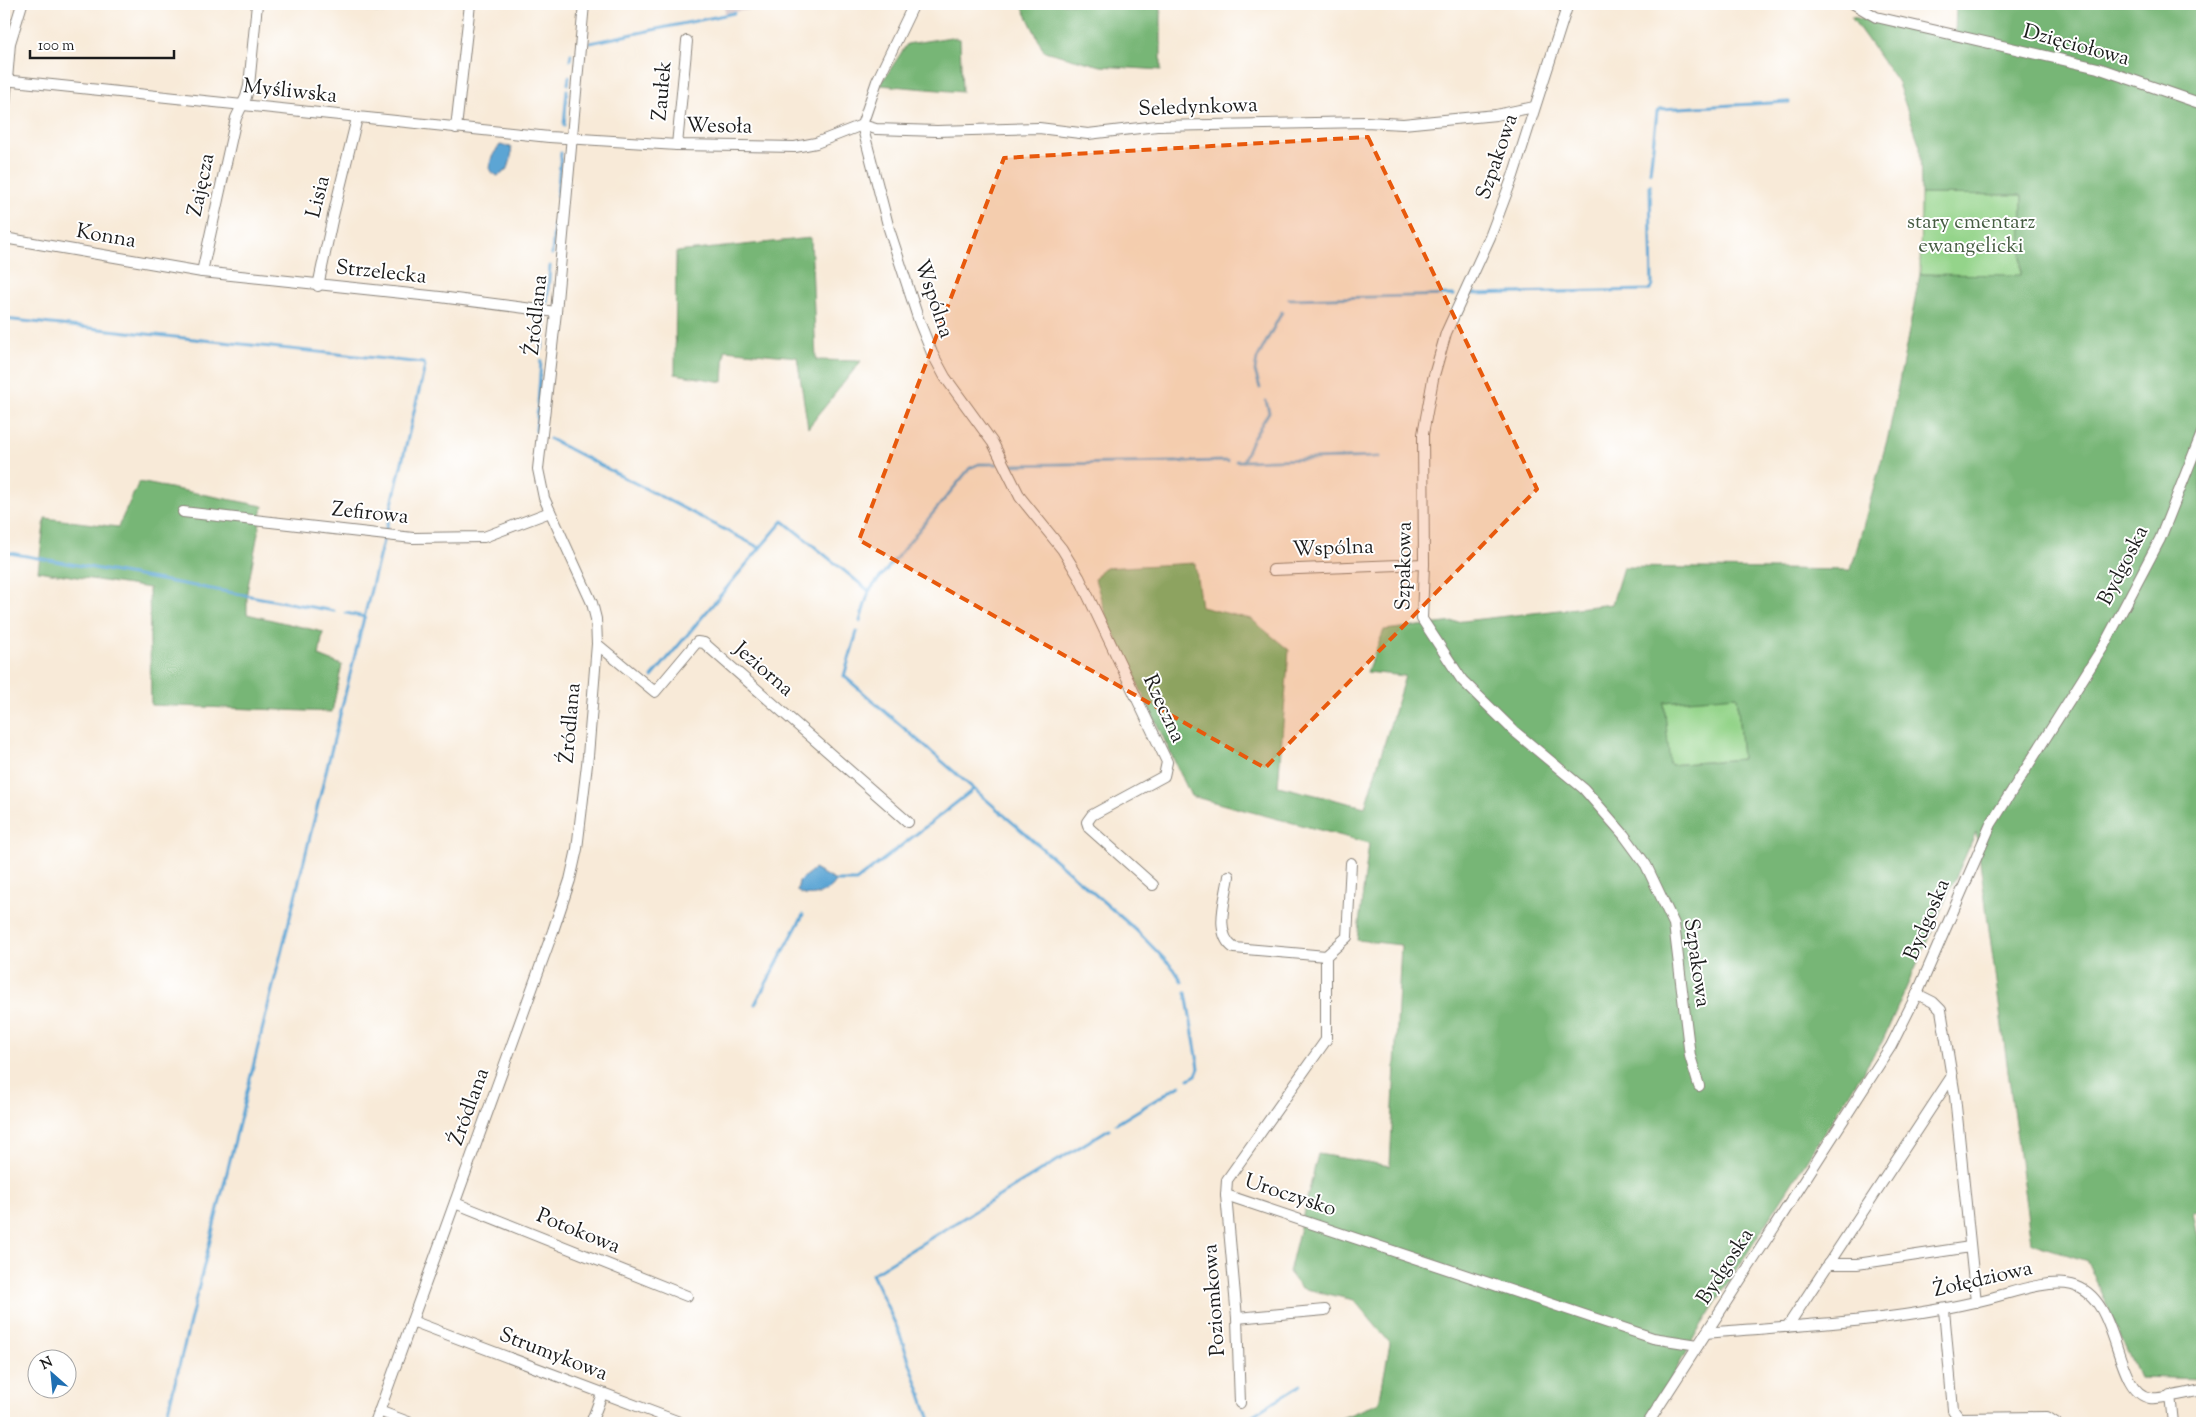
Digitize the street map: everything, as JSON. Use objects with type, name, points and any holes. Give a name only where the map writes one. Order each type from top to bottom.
[{"type":"street","points":[[4,117],[10,43],[22,4]]},
{"type":"street","name":"Zajęcza","points":[[202,272],[240,106],[246,97],[251,72],[257,4]]},
{"type":"street","points":[[456,128],[470,4]]},
{"type":"street","name":"Źródlana","points":[[374,1423],[455,1203],[573,869],[588,756],[597,644],[596,619],[592,603],[540,488],[538,469],[556,312],[584,4]]},
{"type":"street","points":[[862,124],[877,81],[914,4]]},
{"type":"street","name":"Szpakowa","points":[[1568,4],[1513,176],[1490,237],[1446,333],[1434,379],[1423,434],[1424,564],[1422,619],[1462,680],[1514,731],[1584,789],[1624,835],[1646,865],[1674,924],[1690,1056],[1699,1086]]},
{"type":"street","name":"Dzięciołowa","points":[[1854,4],[1876,17],[2098,68],[2202,104]]},
{"type":"street","name":"Zaułek","points":[[677,145],[687,41]]},
{"type":"street","name":"Myśliwska","points":[[6,80],[357,118],[572,138]]},
{"type":"street","name":"Seledynkowa","points":[[862,124],[876,129],[937,131],[1039,128],[1088,134],[1157,126],[1366,122],[1403,124],[1496,115],[1534,107]]},
{"type":"street","name":"Lisia","points":[[318,286],[357,118]]},
{"type":"street","name":"Wesoła","points":[[572,138],[677,145],[795,147],[816,143],[862,124]]},
{"type":"street","name":"Wspólna","points":[[862,124],[895,247],[919,322],[932,354],[945,376],[993,443],[1020,497],[1062,549],[1079,577]]},
{"type":"street","name":"Konna","points":[[4,238],[202,272]]},
{"type":"street","name":"Strzelecka","points":[[202,272],[556,312]]},
{"type":"street","name":"Bydgoska","points":[[1648,1423],[1891,1046],[1917,994],[1991,824],[2103,648],[2160,539],[2202,433]]},
{"type":"street","name":"Zefirowa","points":[[182,512],[413,538],[484,537],[550,512]]},
{"type":"street","name":"Wspólna","points":[[1273,570],[1424,564]]},
{"type":"street","name":"Rzeczna","points":[[1079,577],[1168,762],[1164,776],[1092,815],[1087,822],[1089,828],[1153,885]]},
{"type":"street","name":"Jeziorna","points":[[597,644],[655,692],[697,642],[704,643],[908,822]]},
{"type":"street","points":[[1230,876],[1222,931],[1228,944],[1234,948],[1326,956],[1347,937],[1351,863]]},
{"type":"street","name":"Uroczysko","points":[[1326,956],[1326,1040],[1227,1180],[1226,1195],[1653,1338],[1698,1345]]},
{"type":"street","points":[[1917,994],[1933,1002],[1942,1010],[1952,1076],[1976,1302]]},
{"type":"street","points":[[1787,1327],[1952,1076]]},
{"type":"street","name":"Poziomkowa","points":[[1226,1195],[1238,1318],[1240,1403]]},
{"type":"street","name":"Potokowa","points":[[455,1203],[687,1296]]},
{"type":"street","points":[[1828,1264],[1857,1264],[1970,1247]]},
{"type":"street","name":"Żołędziowa","points":[[1706,1333],[1787,1327],[1944,1310],[2053,1284],[2072,1284],[2094,1297],[2103,1310],[2129,1379],[2138,1391],[2150,1398],[2202,1390]]},
{"type":"street","points":[[1238,1318],[1325,1310]]},
{"type":"street","points":[[1944,1310],[1953,1410],[1958,1418],[2047,1416],[2056,1423]]},
{"type":"street","name":"Strumykowa","points":[[412,1321],[682,1423]]},
{"type":"street","points":[[591,1423],[602,1394]]},
{"type":"street","points":[[2170,1395],[2173,1423]]},
{"type":"street","points":[[379,1412],[412,1423]]},
{"type":"highlighted area","points":[[1368,137],[1537,489],[1265,768],[859,540],[1004,158]]},
{"type":"shaded area","points":[[724,4],[798,4],[725,13]]},
{"type":"green space","points":[[321,4],[394,4],[384,13]]},
{"type":"green space","points":[[1021,4],[1161,4],[1161,70],[1101,66],[1044,51]]},
{"type":"green space","points":[[1956,4],[2202,4],[2202,1211],[2193,1212],[2202,1254],[2202,1379],[2139,1377],[2087,1261],[2031,1243],[1976,832],[1882,1042],[1697,1332],[1647,1423],[1329,1423],[1379,1403],[1390,1343],[1354,1300],[1301,1288],[1289,1272],[1318,1154],[1390,1166],[1401,945],[1357,940],[1369,843],[1191,796],[1107,619],[1095,579],[1103,568],[1195,563],[1201,607],[1251,619],[1289,650],[1278,786],[1365,807],[1405,676],[1367,672],[1384,630],[1612,604],[1623,567],[1851,570],[1889,433],[1920,274],[2021,275],[2022,195],[1921,194],[1920,146],[1897,81],[1851,17],[1955,35]],"holes":[[[1737,696],[1742,759],[1670,765],[1664,702]]]},
{"type":"green space","points":[[951,37],[960,39],[962,92],[880,85],[907,44]]},
{"type":"green space","name":"stary cmentarz ewangelicki","points":[[1921,194],[2022,195],[2021,276],[1920,274]]},
{"type":"green space","points":[[811,238],[816,360],[861,361],[808,428],[797,357],[725,350],[723,382],[675,374],[676,252]]},
{"type":"green space","points":[[139,482],[263,506],[247,592],[247,614],[323,632],[319,656],[342,665],[332,712],[151,705],[149,588],[38,571],[45,518],[118,527]]},
{"type":"green space","points":[[1737,695],[1742,759],[1669,765],[1664,702]]},
{"type":"water","points":[[500,145],[511,147],[511,156],[505,171],[497,176],[489,168],[492,156]]},
{"type":"water","points":[[814,869],[836,881],[829,889],[818,894],[807,895],[797,891],[799,881]]},
{"type":"waterway","points":[[590,43],[734,13]]},
{"type":"waterway","points":[[570,60],[571,54]]},
{"type":"waterway","points":[[568,84],[569,77]]},
{"type":"waterway","points":[[564,125],[567,90]]},
{"type":"waterway","points":[[1650,172],[1657,112],[1660,109],[1789,102]]},
{"type":"waterway","points":[[557,196],[561,153]]},
{"type":"waterway","points":[[1469,294],[1649,290],[1652,286],[1650,185]]},
{"type":"waterway","points":[[552,254],[554,225]]},
{"type":"waterway","points":[[547,303],[550,266]]},
{"type":"waterway","points":[[1289,299],[1454,295]]},
{"type":"waterway","points":[[1260,388],[1255,371],[1257,359],[1282,312]]},
{"type":"waterway","points":[[542,349],[545,318]]},
{"type":"waterway","points":[[4,319],[423,363],[425,366],[386,529]]},
{"type":"waterway","points":[[536,431],[541,361]]},
{"type":"waterway","points":[[1236,461],[1243,461],[1252,440],[1269,412],[1266,401]]},
{"type":"waterway","points":[[550,439],[760,548],[783,521],[869,591]]},
{"type":"waterway","points":[[1243,461],[1379,457]]},
{"type":"waterway","points":[[1008,465],[1228,461]]},
{"type":"waterway","points":[[860,621],[869,591],[970,468],[979,464],[997,464]]},
{"type":"waterway","points":[[165,1423],[383,541]]},
{"type":"waterway","points":[[652,677],[760,548]]},
{"type":"waterway","points":[[4,552],[334,611]]},
{"type":"waterway","points":[[346,613],[365,617]]},
{"type":"waterway","points":[[857,632],[844,676],[1136,930],[1174,969],[1182,982]]},
{"type":"waterway","points":[[836,881],[856,881],[974,789]]},
{"type":"waterway","points":[[755,1004],[803,915]]},
{"type":"waterway","points":[[1186,993],[1199,1068],[1196,1075],[1189,1079]]},
{"type":"waterway","points":[[1116,1124],[1180,1085]]},
{"type":"waterway","points":[[931,1423],[899,1332],[872,1274],[1109,1129]]},
{"type":"waterway","points":[[1240,1423],[1301,1385]]}]
